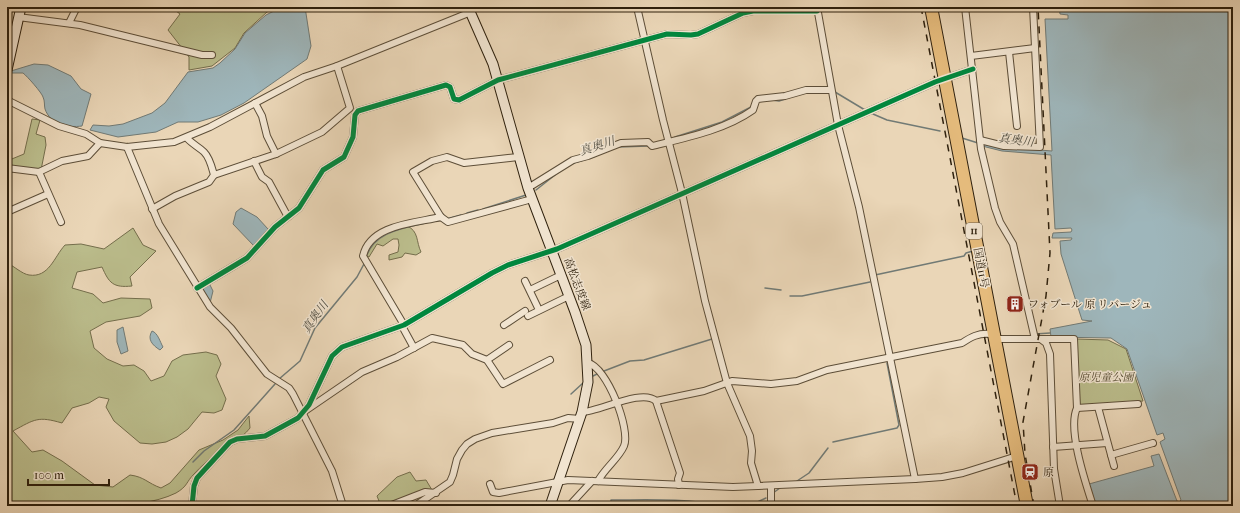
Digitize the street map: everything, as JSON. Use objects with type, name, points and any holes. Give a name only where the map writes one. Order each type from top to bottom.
[{"type":"highway","name":"国道11号","points":[[931,7],[1027,506]]},
{"type":"main road","points":[[7,70],[21,7]]},
{"type":"main road","name":"高松志度線","points":[[470,9],[488,48],[528,188],[584,335],[588,363],[587,386],[581,416],[550,506]]},
{"type":"street","points":[[69,22],[77,7]]},
{"type":"street","points":[[637,7],[668,142],[682,193],[705,301],[727,383],[750,436],[752,451],[750,464],[758,486]]},
{"type":"street","points":[[965,7],[980,140],[995,208],[1000,222],[1013,244],[1035,339]]},
{"type":"street","points":[[980,140],[1004,146],[1040,147],[1033,7]]},
{"type":"street","points":[[7,100],[59,126],[86,134],[100,143],[127,147],[161,145],[187,138],[304,77],[337,66],[470,9]]},
{"type":"street","points":[[197,288],[248,258],[270,232],[303,204],[323,170],[344,157],[354,133],[355,115],[358,111],[446,85],[450,87],[454,99],[458,100],[498,80],[645,39],[667,34],[698,34],[743,13],[753,11],[817,9],[838,125],[858,200],[889,358],[915,479]]},
{"type":"street","points":[[18,18],[69,22],[202,55],[212,55]]},
{"type":"street","points":[[971,56],[1036,48]]},
{"type":"street","points":[[1009,52],[1016,126]]},
{"type":"street","points":[[152,209],[175,196],[209,182],[214,176],[276,154],[322,132],[350,108],[337,66]]},
{"type":"street","points":[[192,506],[194,486],[197,478],[230,442],[236,439],[265,436],[298,418],[309,405],[328,363],[336,352],[350,343],[386,333],[403,326],[492,273],[551,251],[838,125],[945,79],[973,69]]},
{"type":"street","points":[[528,188],[567,163],[614,145],[648,142],[652,146],[668,142],[721,126],[748,114],[753,110],[758,99],[785,96],[806,90],[831,90]]},
{"type":"street","points":[[255,103],[259,108],[267,136],[276,154]]},
{"type":"street","points":[[187,138],[204,152],[208,158],[214,176]]},
{"type":"street","points":[[7,168],[39,172],[62,161],[88,156],[100,143]]},
{"type":"street","points":[[127,147],[152,209],[173,250],[197,288],[210,307],[231,328],[267,374],[289,388],[332,470],[343,506]]},
{"type":"street","points":[[518,157],[464,163],[447,157],[432,161],[413,172],[441,217],[448,222],[532,199]]},
{"type":"street","points":[[254,161],[262,177],[269,182],[288,217]]},
{"type":"street","points":[[39,172],[61,222]]},
{"type":"street","points":[[7,212],[48,194]]},
{"type":"street","points":[[414,348],[363,256],[365,250],[374,238],[390,228],[441,217]]},
{"type":"street","points":[[530,290],[561,275]]},
{"type":"street","points":[[525,281],[539,310]]},
{"type":"street","points":[[504,325],[527,313],[539,310],[569,296]]},
{"type":"street","points":[[415,506],[450,482],[457,459],[467,444],[492,433],[553,423],[568,418],[581,416],[616,403],[649,397],[656,401],[679,398],[732,381],[784,384],[827,370],[962,343],[978,334],[990,334],[994,339],[1074,339],[1077,408],[1074,414],[1076,445],[1093,506]]},
{"type":"street","points":[[302,413],[362,372],[397,357],[427,339],[436,338],[463,345],[472,354],[487,360],[503,384],[550,360]]},
{"type":"street","points":[[1042,340],[1046,343],[1050,354],[1053,448],[1056,487],[1060,506]]},
{"type":"street","points":[[487,360],[509,346]]},
{"type":"street","points":[[569,506],[595,481],[624,446],[625,434],[613,392],[600,370],[593,364],[588,363]]},
{"type":"street","points":[[656,401],[680,473],[678,479],[680,485]]},
{"type":"street","points":[[1077,408],[1138,404]]},
{"type":"street","points":[[1098,407],[1114,466]]},
{"type":"street","points":[[1053,448],[1107,443]]},
{"type":"street","points":[[1112,456],[1152,443]]},
{"type":"street","points":[[490,484],[493,492],[499,493],[558,481],[595,481],[733,487],[915,479],[942,477],[963,473],[1017,456]]},
{"type":"street","points":[[771,486],[771,506]]},
{"type":"street","points":[[389,506],[425,492],[436,493]]},
{"type":"green space","points":[[171,7],[277,7],[267,12],[244,33],[235,48],[212,66],[189,70],[189,57],[168,30],[180,14]]},
{"type":"green space","points":[[32,119],[40,120],[36,134],[45,137],[46,145],[41,170],[7,165],[7,161],[24,154]]},
{"type":"green space","points":[[407,226],[414,231],[421,252],[416,255],[405,253],[402,257],[389,260],[389,255],[398,252],[398,239],[393,239],[383,246],[377,244],[369,257],[365,255],[368,248],[376,239],[387,232]]},
{"type":"green space","points":[[133,228],[143,245],[156,251],[130,277],[132,286],[120,286],[112,283],[102,267],[77,272],[72,288],[93,294],[103,303],[121,298],[150,299],[152,308],[140,316],[106,322],[90,331],[94,348],[107,359],[123,366],[134,365],[144,371],[151,381],[164,376],[172,361],[183,355],[206,352],[217,355],[221,364],[216,376],[226,399],[222,410],[214,413],[202,412],[188,429],[177,437],[166,442],[152,444],[140,443],[114,421],[106,407],[109,399],[99,397],[89,403],[72,408],[62,423],[42,419],[32,421],[13,431],[32,452],[43,450],[62,461],[95,485],[113,487],[130,475],[139,477],[161,488],[170,483],[199,450],[223,440],[238,430],[249,416],[250,428],[242,436],[216,453],[191,477],[180,491],[159,499],[117,506],[7,506],[7,263],[21,272],[29,275],[36,275],[42,273],[50,266],[65,245],[81,244],[104,249]]},
{"type":"green space","name":"原児童公園","points":[[1076,339],[1108,340],[1126,349],[1143,401],[1079,406]]},
{"type":"green space","points":[[410,472],[416,481],[426,480],[432,490],[419,500],[415,498],[390,506],[381,506],[377,496],[397,477]]},
{"type":"water","points":[[305,7],[311,46],[307,59],[244,103],[221,115],[198,122],[178,122],[156,132],[118,137],[90,130],[93,125],[109,126],[123,124],[152,113],[165,103],[188,72],[213,68],[220,63],[235,49],[245,33],[266,15],[278,9]]},
{"type":"water","points":[[1059,7],[1233,7],[1233,506],[1096,506],[1089,484],[1154,466],[1151,456],[1159,454],[1177,501],[1179,502],[1181,500],[1160,442],[1165,439],[1163,433],[1157,435],[1127,349],[1111,338],[1051,337],[1050,329],[1092,321],[1082,320],[1061,254],[1060,241],[1071,240],[1072,238],[1052,238],[1053,233],[1071,232],[1072,230],[1071,228],[1055,229],[1051,155],[1002,151],[982,146],[981,142],[1002,147],[1052,151],[1045,19],[1068,19],[1068,15],[1060,14]]},
{"type":"water","points":[[34,64],[48,65],[71,76],[81,89],[91,94],[82,126],[60,124],[51,118],[45,109],[42,95],[34,85],[23,73],[12,73],[11,71]]},
{"type":"water","points":[[241,208],[257,217],[268,229],[254,246],[233,224],[236,212]]},
{"type":"water","points":[[209,283],[213,291],[210,303],[201,288]]},
{"type":"water","points":[[123,327],[128,351],[121,354],[117,342],[117,330]]},
{"type":"water","points":[[152,331],[157,336],[163,347],[160,350],[151,342],[150,337]]},
{"type":"waterway","name":"真奥川","points":[[835,92],[865,110]]},
{"type":"waterway","name":"真奥川","points":[[772,100],[779,101],[785,99]]},
{"type":"waterway","name":"真奥川","points":[[675,137],[722,122],[751,107]]},
{"type":"waterway","name":"真奥川","points":[[873,114],[887,120],[940,131]]},
{"type":"waterway","name":"真奥川","points":[[962,138],[978,143]]},
{"type":"waterway","name":"真奥川","points":[[618,147],[648,146]]},
{"type":"waterway","name":"真奥川","points":[[571,164],[596,156]]},
{"type":"waterway","name":"真奥川","points":[[536,190],[555,175]]},
{"type":"waterway","name":"真奥川","points":[[483,209],[526,195]]},
{"type":"waterway","name":"真奥川","points":[[467,213],[478,210]]},
{"type":"waterway","name":"真奥川","points":[[446,219],[461,215]]},
{"type":"waterway","name":"真奥川","points":[[366,257],[370,248],[376,241],[384,236],[401,229],[429,222]]},
{"type":"waterway","points":[[875,275],[964,256],[966,253],[973,251]]},
{"type":"waterway","name":"真奥川","points":[[279,379],[300,361],[315,328],[357,277],[365,262]]},
{"type":"waterway","points":[[790,296],[802,296],[870,282]]},
{"type":"waterway","points":[[765,288],[781,290]]},
{"type":"waterway","points":[[1035,334],[1050,333]]},
{"type":"waterway","points":[[980,337],[988,337]]},
{"type":"waterway","points":[[604,371],[630,361],[644,360],[712,339]]},
{"type":"waterway","points":[[833,442],[897,428],[899,425],[887,363]]},
{"type":"waterway","points":[[593,376],[599,373]]},
{"type":"waterway","points":[[571,394],[583,383]]},
{"type":"waterway","name":"真奥川","points":[[193,462],[204,451],[234,430],[275,384]]},
{"type":"waterway","points":[[797,481],[809,473],[828,448]]},
{"type":"waterway","points":[[773,493],[780,488]]},
{"type":"waterway","points":[[749,506],[766,498]]},
{"type":"waterway","points":[[611,506],[611,500],[680,501],[708,503],[721,506]]},
{"type":"railway","points":[[921,7],[1017,506]]},
{"type":"railway","points":[[1034,506],[1025,454],[1023,422],[1046,296],[1050,253],[1038,7]]},
{"type":"cycle path","points":[[197,288],[247,258],[275,227],[299,208],[323,170],[344,157],[353,137],[355,115],[358,111],[446,85],[450,87],[454,99],[459,100],[498,80],[667,34],[698,34],[743,13],[753,11],[817,11]]},
{"type":"cycle path","points":[[192,506],[194,486],[197,478],[230,442],[237,439],[265,436],[298,418],[309,405],[332,356],[342,347],[404,325],[508,265],[557,249],[935,82],[973,69]]},
{"type":"place","name":"フォブール 原 リバージュ","points":[[1015,304]]},
{"type":"place","name":"原","points":[[1030,472]]}]
